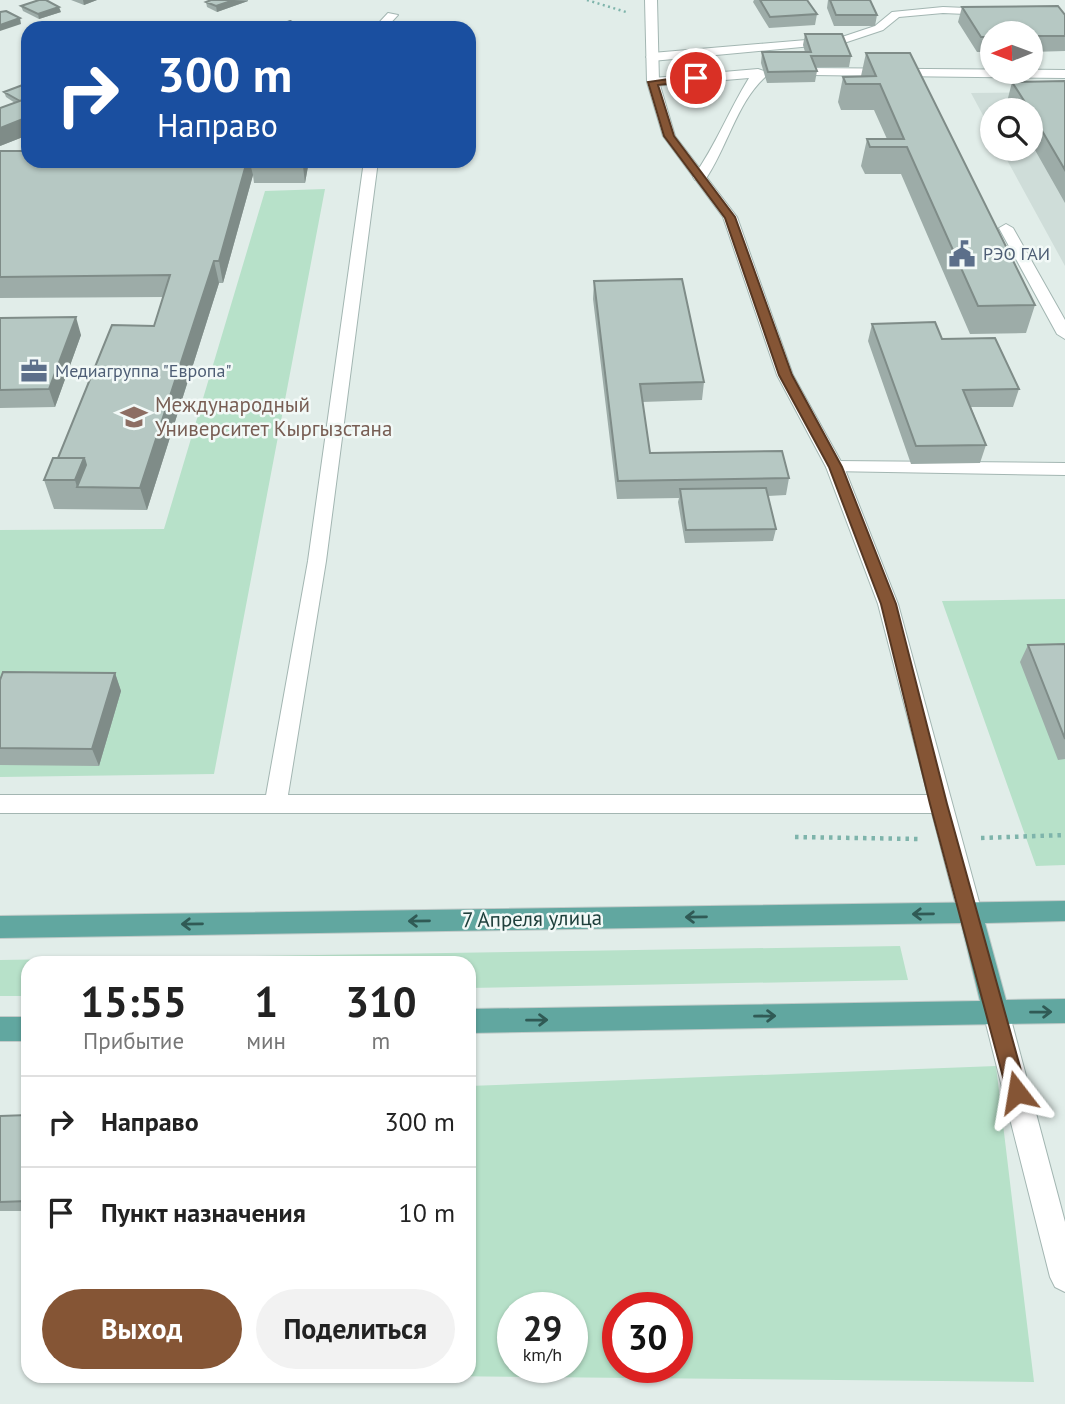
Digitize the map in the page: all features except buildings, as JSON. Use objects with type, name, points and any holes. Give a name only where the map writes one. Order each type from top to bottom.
[{"type":"main road","name":"7 Апреля улица","points":[[0,927],[1065,911]]},
{"type":"main road","points":[[970,913],[996,1012]]},
{"type":"main road","points":[[476,1021],[1065,1011]]},
{"type":"main road","points":[[0,1029],[21,1028]]},
{"type":"street","points":[[651,0],[653,82],[669,136],[730,217],[785,375],[835,467],[888,604],[938,804],[970,913]]},
{"type":"street","points":[[652,57],[844,40],[878,28],[896,14],[943,10],[999,13]]},
{"type":"street","points":[[386,21],[392,15]]},
{"type":"street","points":[[811,71],[1065,74]]},
{"type":"street","points":[[653,82],[761,73],[729,121],[713,159],[700,177]]},
{"type":"street","points":[[276,802],[317,561],[371,168]]},
{"type":"street","points":[[1006,228],[1065,334]]},
{"type":"street","points":[[835,467],[1065,469]]},
{"type":"street","points":[[0,804],[938,804]]},
{"type":"street","points":[[996,1012],[1065,1277]]},
{"type":"path","points":[[587,0],[651,20]]},
{"type":"path","points":[[949,839],[1065,835]]},
{"type":"shaded area","points":[[1065,92],[1065,266],[1008,161],[1043,161],[1043,98],[980,98],[980,110],[971,93]]},
{"type":"green space","points":[[325,189],[214,774],[0,777],[0,530],[164,529],[265,191]]},
{"type":"green space","points":[[1065,599],[1065,865],[1036,866],[942,601]]},
{"type":"green space","points":[[900,946],[908,980],[476,988],[476,956],[257,956]]},
{"type":"green space","points":[[0,960],[21,960],[21,996],[0,996]]},
{"type":"green space","points":[[996,1066],[1034,1382],[693,1379],[693,1292],[602,1292],[602,1378],[588,1378],[588,1292],[497,1292],[497,1377],[476,1376],[476,1086]]},
{"type":"place","name":"РЭО ГАИ","points":[[962,254]]},
{"type":"place","name":"Медиагруппа \"Европа\"","points":[[34,371]]},
{"type":"place","name":"Международный Университет Кыргызстана","points":[[134,417]]},
{"type":"route","points":[[696,78],[653,82],[669,136],[730,217],[785,375],[835,467],[888,604],[938,804],[1017,1092]]}]
